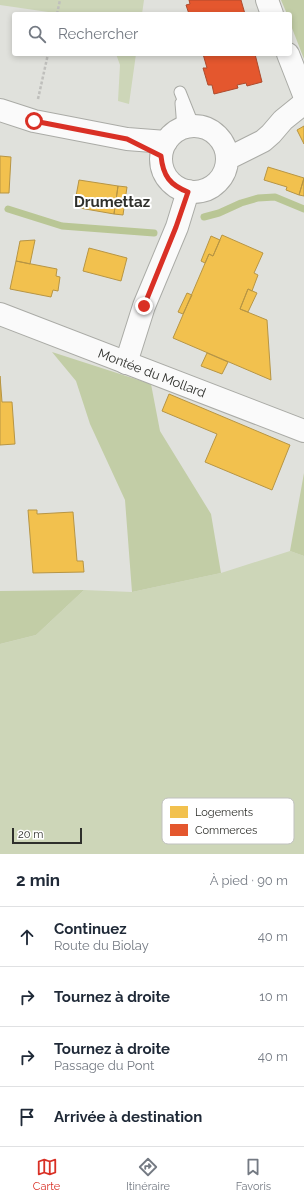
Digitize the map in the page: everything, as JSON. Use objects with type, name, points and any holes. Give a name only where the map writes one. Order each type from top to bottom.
[{"type":"street","points":[[267,0],[271,12]]},
{"type":"street","points":[[289,56],[304,95]]},
{"type":"street","points":[[225,151],[284,120],[304,103]]},
{"type":"street","points":[[0,110],[34,121]]},
{"type":"street","points":[[0,116],[127,139],[163,149]]},
{"type":"street","points":[[188,127],[205,128],[215,134],[225,151],[226,168],[215,184],[198,192],[188,192],[171,183],[165,175],[162,166],[163,149],[173,134],[188,127]]},
{"type":"street","points":[[126,363],[144,306],[176,227],[188,192]]},
{"type":"street","name":"Montée du Mollard","points":[[0,314],[304,431]]},
{"type":"path","points":[[57,12],[60,0]]},
{"type":"path","points":[[34,121],[48,56]]},
{"type":"green space","points":[[0,0],[144,0],[142,12],[48,12],[0,5]]},
{"type":"green space","points":[[281,0],[304,0],[304,59],[292,28],[292,12],[286,12]]},
{"type":"green space","points":[[117,56],[136,56],[129,104],[118,101],[120,65]]},
{"type":"green space","points":[[52,352],[151,384],[160,431],[211,514],[221,573],[132,592],[125,500],[90,424],[76,381]]},
{"type":"green space","points":[[304,473],[304,556],[290,551]]},
{"type":"green space","points":[[290,551],[304,556],[304,854],[0,854],[0,644],[36,635],[84,590],[132,592],[221,573]]},
{"type":"green space","points":[[84,590],[36,635],[0,644],[0,591]]},
{"type":"building: Logements","points":[[304,126],[304,144],[297,130]]},
{"type":"building: Logements","points":[[0,156],[11,157],[9,193],[0,193]]},
{"type":"building: Logements","points":[[268,167],[304,178],[299,195],[286,190],[287,187],[264,180]]},
{"type":"building: Logements","points":[[304,178],[304,196],[299,195]]},
{"type":"building: Logements","points":[[79,180],[118,186],[114,214],[74,207]]},
{"type":"building: Logements","points":[[118,186],[127,187],[123,215],[114,214]]},
{"type":"building: Logements","points":[[222,235],[263,253],[254,273],[258,275],[252,291],[248,289],[240,309],[267,320],[271,380],[173,338],[209,254],[213,256]]},
{"type":"building: Logements","points":[[211,236],[220,240],[213,256],[209,254],[205,263],[201,261]]},
{"type":"building: Logements","points":[[35,240],[30,264],[16,261],[20,241]]},
{"type":"building: Logements","points":[[89,248],[127,258],[121,281],[83,271]]},
{"type":"building: Logements","points":[[16,261],[57,269],[56,276],[60,277],[58,291],[53,290],[51,297],[10,289]]},
{"type":"building: Logements","points":[[248,289],[257,293],[248,312],[240,309]]},
{"type":"building: Logements","points":[[187,293],[192,295],[183,314],[178,312]]},
{"type":"building: Logements","points":[[207,353],[228,362],[222,374],[201,366]]},
{"type":"building: Logements","points":[[0,376],[2,402],[12,402],[15,444],[0,445]]},
{"type":"building: Logements","points":[[169,394],[290,445],[272,490],[205,462],[217,434],[162,411]]},
{"type":"building: Logements","points":[[28,510],[37,510],[37,514],[73,512],[77,561],[83,561],[84,572],[33,573]]},
{"type":"building: Commerces","points":[[189,0],[241,0],[244,12],[188,12],[186,5],[190,4]]},
{"type":"building: Commerces","points":[[204,56],[256,56],[262,82],[247,86],[246,83],[237,85],[238,88],[214,94],[212,85],[208,85],[203,68],[207,68]]},
{"type":"waterway","points":[[204,217],[219,213],[241,203],[258,198],[275,197],[304,209]]},
{"type":"waterway","points":[[8,209],[62,226],[154,233]]},
{"type":"district","name":"Drumettaz","points":[[112,202]]},
{"type":"route","points":[[34,121],[127,139],[161,156],[165,175],[171,183],[188,192],[176,227],[144,306]]}]
